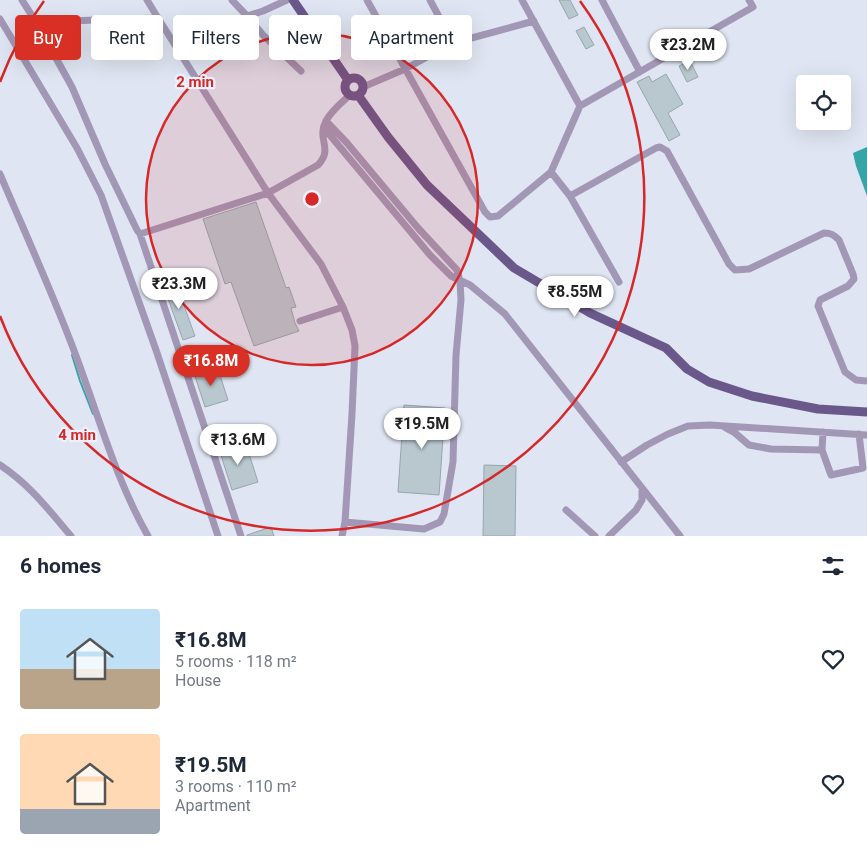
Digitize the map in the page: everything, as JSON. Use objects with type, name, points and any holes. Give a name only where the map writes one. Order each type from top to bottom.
[{"type":"main road","points":[[293,0],[348,80]]},
{"type":"main road","points":[[357,92],[361,81],[356,78],[348,80],[344,88],[357,92],[388,138],[427,185],[514,268],[590,313],[666,348],[687,369],[709,382],[752,396],[818,409],[867,412]]},
{"type":"street","points":[[22,0],[32,15]]},
{"type":"street","points":[[147,0],[156,15]]},
{"type":"street","points":[[232,0],[249,15]]},
{"type":"street","points":[[255,15],[286,0]]},
{"type":"street","points":[[367,0],[485,212],[490,217],[498,216],[551,172],[580,106],[754,7],[749,0]]},
{"type":"street","points":[[430,0],[438,15]]},
{"type":"street","points":[[522,0],[580,106]]},
{"type":"street","points":[[602,0],[640,72]]},
{"type":"street","points":[[0,19],[78,148],[101,195],[156,350],[218,536]]},
{"type":"street","points":[[472,38],[534,21]]},
{"type":"street","points":[[163,26],[268,193],[321,264],[343,307],[352,330],[355,346],[352,414],[345,522],[342,536]]},
{"type":"street","points":[[259,28],[301,71]]},
{"type":"street","points":[[57,60],[72,87],[105,164],[140,234],[241,536]]},
{"type":"street","points":[[140,234],[268,193],[318,165],[326,151],[322,136],[326,121],[357,92],[422,60]]},
{"type":"street","points":[[326,121],[342,136],[418,228],[457,270],[460,281],[461,300],[456,355],[453,462],[447,502],[440,522],[424,528],[345,522]]},
{"type":"street","points":[[570,196],[660,147],[667,151],[729,264],[735,270],[749,269],[824,233],[831,233],[836,236],[840,240],[854,279],[848,286],[820,300],[818,306],[845,372],[856,380],[867,381]]},
{"type":"street","points":[[551,172],[570,196],[618,282]]},
{"type":"street","points":[[0,174],[68,335],[115,467],[134,511],[148,536]]},
{"type":"street","points":[[460,281],[470,285],[505,314],[680,536]]},
{"type":"street","points":[[300,321],[343,307]]},
{"type":"street","points":[[621,462],[647,445],[688,426],[722,426],[823,432],[863,435],[863,468],[831,475],[822,450],[823,432]]},
{"type":"street","points":[[722,426],[735,433],[749,445],[771,449],[822,450]]},
{"type":"street","points":[[0,465],[19,478],[42,501],[71,536]]},
{"type":"street","points":[[609,536],[636,510],[642,500],[642,489]]},
{"type":"street","points":[[566,510],[595,536]]},
{"type":"street","points":[[419,528],[424,536]]},
{"type":"water","points":[[867,147],[867,196],[853,153]]},
{"type":"building","points":[[559,0],[570,0],[578,15],[569,19]]},
{"type":"building","points":[[584,27],[594,45],[586,49],[576,31]]},
{"type":"building","points":[[690,61],[698,77],[687,82],[679,66]]},
{"type":"building","points":[[666,74],[683,104],[668,113],[680,135],[669,141],[637,82],[649,76],[652,82]]},
{"type":"building","points":[[256,202],[286,288],[289,287],[296,307],[291,308],[299,331],[254,346],[231,282],[225,284],[203,219]]},
{"type":"building","points":[[175,281],[195,336],[183,340],[163,285]]},
{"type":"building","points":[[217,366],[228,400],[205,407],[194,373]]},
{"type":"building","points":[[404,405],[445,408],[439,495],[398,492]]},
{"type":"building","points":[[245,441],[258,482],[232,490],[219,449]]},
{"type":"building","points":[[484,465],[516,466],[515,536],[483,536]]},
{"type":"building","points":[[271,527],[274,536],[247,536],[247,535]]},
{"type":"waterway","points":[[72,355],[93,414]]}]
